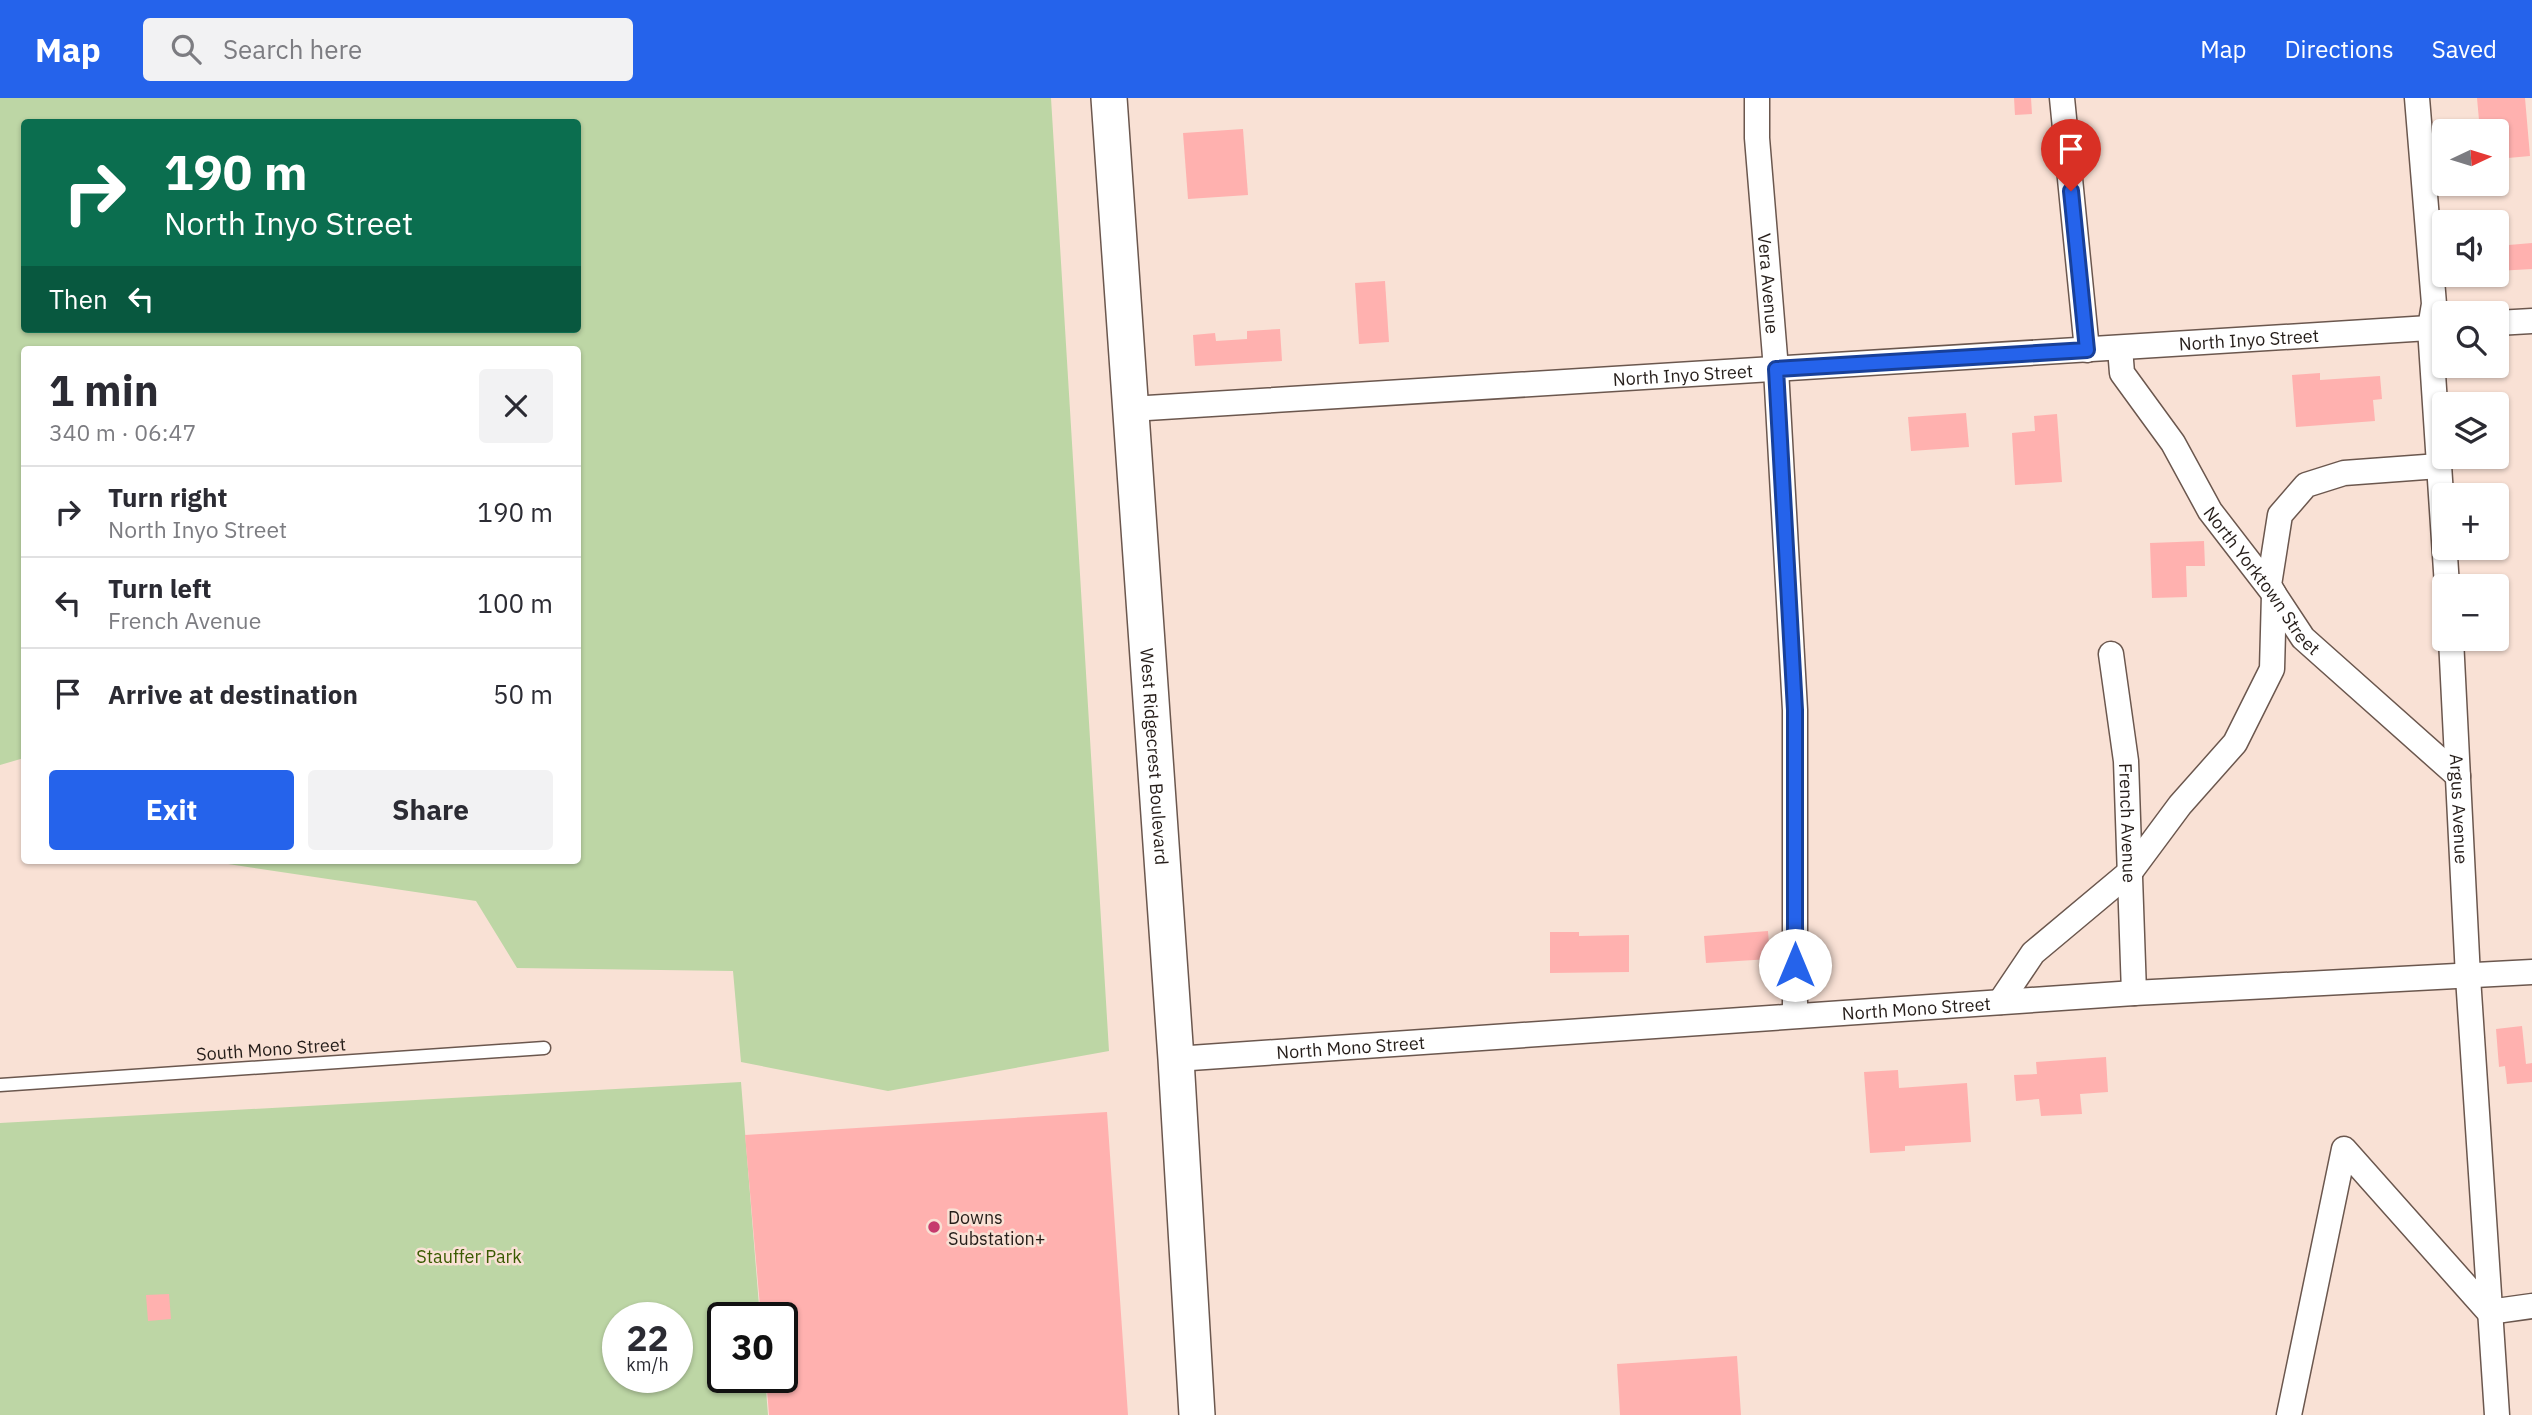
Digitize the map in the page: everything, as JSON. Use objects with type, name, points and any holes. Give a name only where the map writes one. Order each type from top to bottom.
[{"type":"street","name":"West Ridgecrest Boulevard","points":[[1109,98],[1176,1059],[1197,1415]]},
{"type":"street","name":"Vera Avenue","points":[[1757,98],[1757,138],[1776,369],[1795,710],[1795,1015]]},
{"type":"street","points":[[2063,98],[2087,350]]},
{"type":"street","points":[[2417,98],[2434,301]]},
{"type":"street","points":[[2509,322],[2532,321]]},
{"type":"street","name":"North Inyo Street","points":[[1131,409],[2432,328]]},
{"type":"street","name":"North Yorktown Street","points":[[2120,348],[2122,373],[2173,443],[2210,511],[2304,638],[2458,776]]},
{"type":"street","points":[[2000,1002],[2033,953],[2131,871],[2180,805],[2235,743],[2272,669],[2274,594],[2269,585],[2280,515],[2306,485],[2344,472],[2432,466]]},
{"type":"street","points":[[2439,469],[2446,574]]},
{"type":"street","name":"Argus Avenue","points":[[2452,651],[2468,977],[2497,1415]]},
{"type":"street","name":"French Avenue","points":[[2111,654],[2126,761],[2134,993]]},
{"type":"street","name":"North Mono Street","points":[[1176,1059],[2134,993],[2532,972]]},
{"type":"street","points":[[2289,1415],[2344,1149],[2490,1312],[2532,1307]]},
{"type":"lane","name":"South Mono Street","points":[[0,1085],[544,1048]]},
{"type":"green space","points":[[0,98],[1051,98],[1109,1051],[888,1091],[741,1062],[733,971],[517,968],[476,901],[228,864],[581,864],[581,346],[21,346],[21,759],[0,765]]},
{"type":"green space","name":"Stauffer Park","points":[[741,1082],[759,1302],[707,1302],[707,1393],[766,1393],[768,1415],[0,1415],[0,1123]]},
{"type":"building","points":[[2014,98],[2031,98],[2032,114],[2015,115]]},
{"type":"building","points":[[2477,98],[2525,98],[2530,156],[2510,158],[2510,119],[2479,119]]},
{"type":"building","points":[[1243,129],[1248,195],[1188,199],[1183,133]]},
{"type":"building","points":[[2532,243],[2532,269],[2509,270],[2509,245]]},
{"type":"building","points":[[1385,281],[1389,342],[1359,344],[1355,283]]},
{"type":"building","points":[[1280,329],[1282,361],[1195,366],[1193,335],[1215,333],[1216,341],[1247,339],[1247,331]]},
{"type":"building","points":[[2320,373],[2320,380],[2380,376],[2382,399],[2373,400],[2375,421],[2296,427],[2292,375]]},
{"type":"building","points":[[1966,413],[1969,447],[1911,451],[1908,417]]},
{"type":"building","points":[[2057,414],[2062,482],[2015,485],[2012,433],[2035,431],[2034,416]]},
{"type":"building","points":[[2204,541],[2205,566],[2186,566],[2187,597],[2152,598],[2150,543]]},
{"type":"building","points":[[1768,931],[1770,959],[1706,963],[1704,936]]},
{"type":"building","points":[[1550,932],[1579,932],[1579,936],[1629,935],[1629,972],[1550,973]]},
{"type":"building","points":[[2522,1026],[2526,1064],[2532,1063],[2532,1082],[2507,1084],[2505,1066],[2499,1067],[2496,1029]]},
{"type":"building","points":[[2106,1057],[2108,1092],[2080,1094],[2082,1114],[2041,1116],[2039,1099],[2016,1101],[2014,1075],[2037,1074],[2036,1062]]},
{"type":"building","points":[[1898,1070],[1899,1088],[1967,1083],[1971,1142],[1905,1146],[1905,1151],[1870,1153],[1864,1072]]},
{"type":"building","name":"Downs Substation+","points":[[1107,1112],[1128,1415],[769,1415],[767,1393],[798,1393],[798,1302],[760,1302],[745,1135]]},
{"type":"building","points":[[169,1294],[171,1319],[148,1321],[146,1295]]},
{"type":"building","points":[[1737,1356],[1741,1415],[1620,1415],[1617,1364]]},
{"type":"place","name":"Downs Substation+","points":[[934,1227]]},
{"type":"route","points":[[1795,965],[1795,710],[1776,369],[2087,350],[2071,191]]}]
